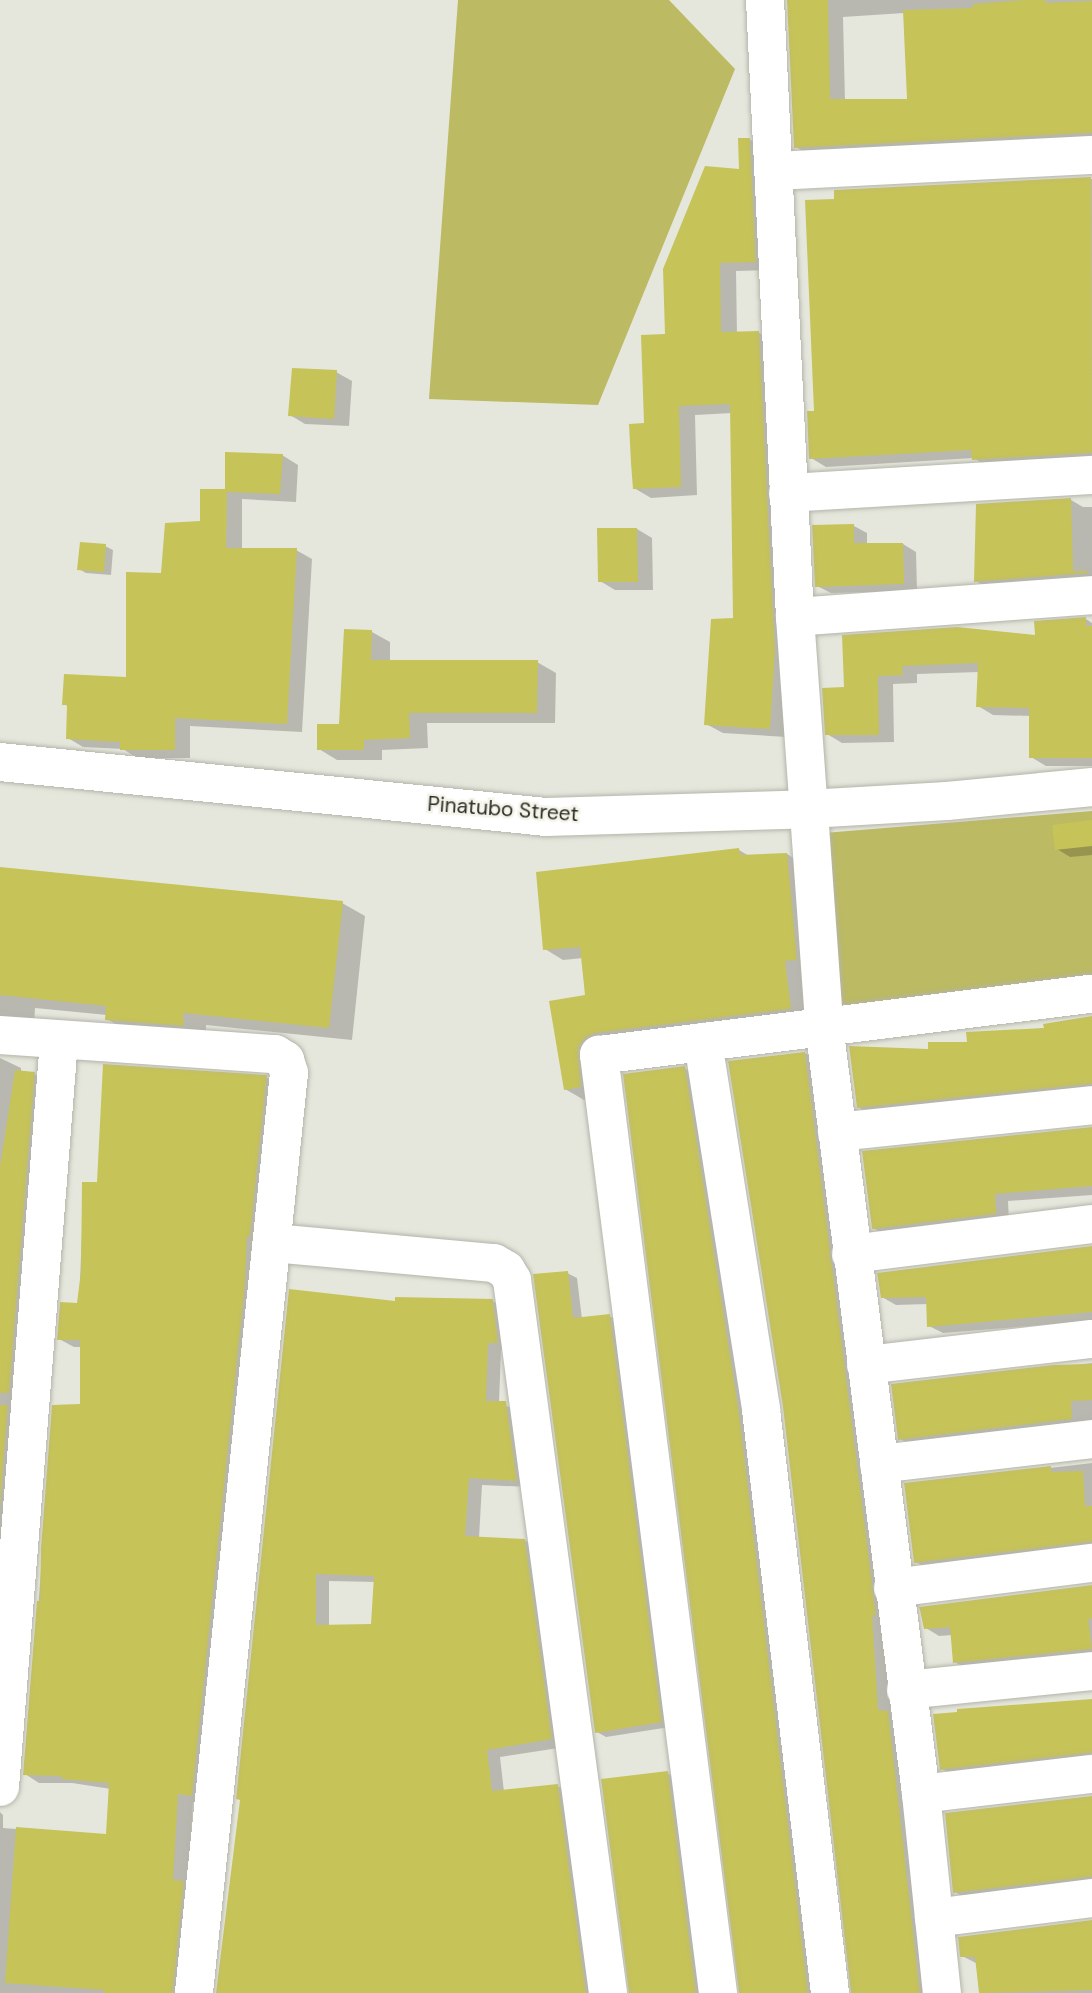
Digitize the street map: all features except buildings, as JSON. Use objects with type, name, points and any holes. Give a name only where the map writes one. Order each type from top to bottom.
[{"type":"street","points":[[765,0],[795,617],[824,1025],[921,1794],[942,1993]]},
{"type":"street","points":[[775,170],[1092,155]]},
{"type":"street","points":[[788,493],[1092,475]]},
{"type":"street","points":[[795,617],[1092,595]]},
{"type":"street","name":"Pinatubo Street","points":[[0,762],[546,817],[808,809],[947,801],[1092,787]]},
{"type":"street","points":[[718,1993],[599,1055],[824,1025],[1092,994]]},
{"type":"street","points":[[0,1035],[275,1054],[285,1060],[289,1073],[194,1993]]},
{"type":"street","points":[[0,1787],[59,1040]]},
{"type":"street","points":[[703,1042],[761,1410],[830,1993]]},
{"type":"street","points":[[837,1132],[1092,1105]]},
{"type":"street","points":[[851,1254],[1092,1224]]},
{"type":"street","points":[[272,1243],[494,1263],[506,1270],[512,1280],[608,1993]]},
{"type":"street","points":[[866,1365],[1092,1339]]},
{"type":"street","points":[[879,1464],[1092,1439]]},
{"type":"street","points":[[893,1588],[1092,1563]]},
{"type":"street","points":[[906,1690],[1092,1671]]},
{"type":"street","points":[[921,1794],[1092,1774]]},
{"type":"street","points":[[934,1918],[1092,1898]]},
{"type":"shaded area","points":[[458,0],[669,0],[735,69],[598,405],[429,399]]},
{"type":"shaded area","points":[[1092,811],[1092,982],[838,1008],[824,833]]}]
